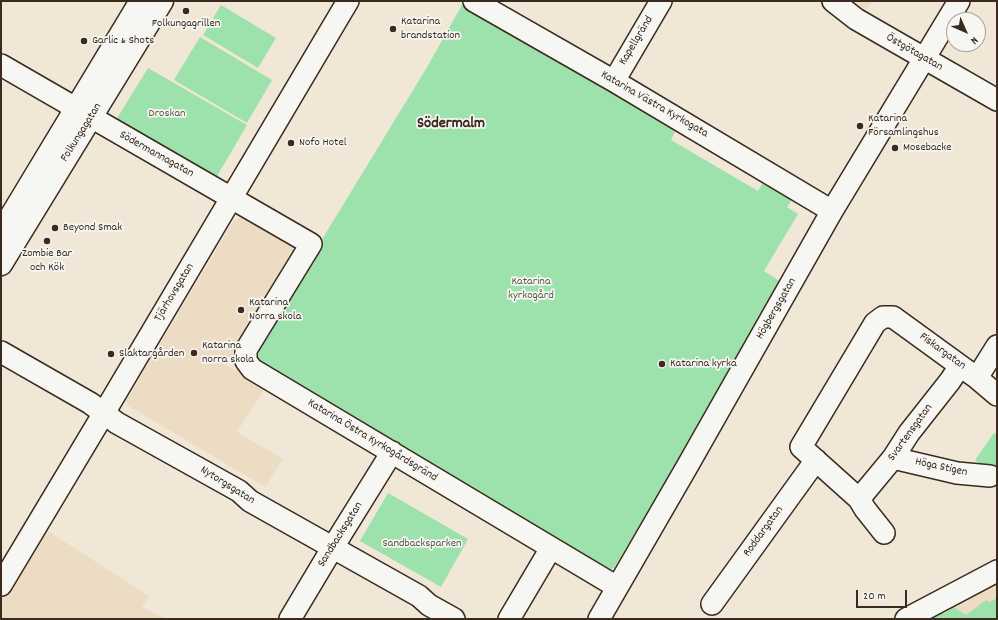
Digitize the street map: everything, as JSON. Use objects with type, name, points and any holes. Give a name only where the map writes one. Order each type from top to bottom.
[{"type":"street","name":"Folkungagatan","points":[[1,264],[84,113],[141,1]]},
{"type":"street","name":"Folkungagatan","points":[[1,233],[162,1]]},
{"type":"street","name":"Tjärhovsgatan","points":[[1,585],[348,1]]},
{"type":"street","name":"Katarina Västra Kyrkogata","points":[[474,1],[614,81],[832,211]]},
{"type":"street","name":"Kapellgränd","points":[[614,81],[661,1]]},
{"type":"street","name":"Östgötagatan","points":[[833,1],[860,21],[997,100]]},
{"type":"street","name":"Högbergsgatan","points":[[599,619],[832,211],[959,1]]},
{"type":"street","name":"Södermannagatan","points":[[1,65],[311,244]]},
{"type":"street","name":"Katarina Östra Kyrkogårdsgränd","points":[[311,244],[246,350],[246,361],[252,369],[617,587]]},
{"type":"street","name":"Fiskargatan","points":[[883,316],[892,317],[977,378],[997,395]]},
{"type":"street","name":"Roddargatan","points":[[712,604],[808,454],[875,323],[883,316]]},
{"type":"street","points":[[977,378],[997,346]]},
{"type":"street","name":"Nytorgsgatan","points":[[1,352],[90,403],[117,422],[239,491],[250,501],[419,596],[429,605],[454,619]]},
{"type":"street","name":"Svartensgatan","points":[[859,498],[893,458],[908,434],[960,366]]},
{"type":"street","name":"Sandbacksgatan","points":[[290,619],[392,452]]},
{"type":"street","points":[[808,454],[859,498],[865,509],[884,533]]},
{"type":"street","name":"Höga Stigen","points":[[893,458],[957,473],[990,476]]},
{"type":"street","points":[[509,619],[551,548]]},
{"type":"street","points":[[906,619],[997,571]]},
{"type":"shaded area","points":[[835,1],[872,1],[860,19]]},
{"type":"shaded area","name":"Katarina norra skola","points":[[242,217],[296,249],[227,365],[265,389],[237,432],[283,459],[265,487],[127,405],[126,401],[234,220]]},
{"type":"shaded area","points":[[37,524],[149,596],[142,607],[167,619],[1,619],[1,565]]},
{"type":"shaded area","points":[[997,567],[997,619],[902,619]]},
{"type":"green space","name":"Katarina kyrkogård","points":[[463,3],[676,130],[671,140],[758,191],[764,181],[793,198],[787,207],[798,214],[764,271],[781,282],[703,419],[614,568],[608,570],[255,361],[252,354],[426,69]]},
{"type":"green space","points":[[221,5],[276,38],[258,68],[203,35]]},
{"type":"green space","points":[[200,37],[272,80],[247,123],[174,80]]},
{"type":"green space","name":"Droskan","points":[[148,68],[247,125],[216,178],[116,120]]},
{"type":"green space","points":[[994,433],[997,435],[997,479],[975,460]]},
{"type":"green space","name":"Sandbacksparken","points":[[388,493],[468,539],[441,587],[360,541]]},
{"type":"green space","points":[[997,598],[997,619],[927,619],[936,614],[945,613],[954,607],[966,615],[986,600],[989,602]]},
{"type":"place","name":"Folkungagrillen","points":[[186,11]]},
{"type":"place","name":"Katarina brandstation","points":[[393,29]]},
{"type":"place","name":"Garlic & Shots","points":[[84,41]]},
{"type":"place","name":"Katarina Församlingshus","points":[[860,126]]},
{"type":"place","name":"Nofo Hotel","points":[[291,143]]},
{"type":"place","name":"Mosebacke","points":[[895,148]]},
{"type":"place","name":"Beyond Smak","points":[[55,228]]},
{"type":"place","name":"Zombie Bar och Kök","points":[[47,241]]},
{"type":"place","name":"Katarina Norra skola","points":[[241,310]]},
{"type":"place","name":"Katarina norra skola","points":[[194,353]]},
{"type":"place","name":"Slaktargården","points":[[111,354]]},
{"type":"place","name":"Katarina kyrka","points":[[662,364]]},
{"type":"district","name":"Södermalm","points":[[451,125]]}]
